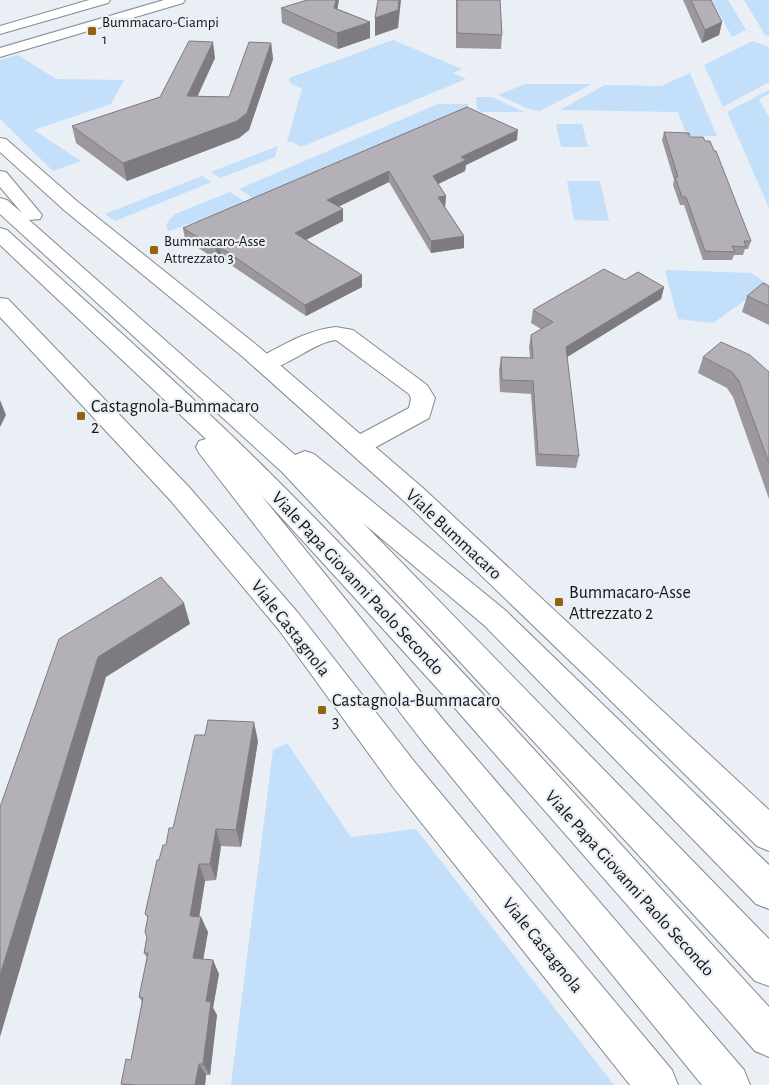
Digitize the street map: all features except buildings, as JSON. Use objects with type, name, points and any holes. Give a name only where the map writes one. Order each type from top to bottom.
[{"type":"main road","points":[[0,30],[102,0]]},
{"type":"main road","points":[[0,43],[149,0]]},
{"type":"main road","points":[[0,53],[178,0]]},
{"type":"main road","name":"Viale Bummacaro","points":[[0,143],[98,228],[264,364],[414,496],[608,678],[769,834]]},
{"type":"main road","points":[[0,176],[38,221],[55,245]]},
{"type":"main road","points":[[0,204],[55,245]]},
{"type":"main road","points":[[0,234],[12,257]]},
{"type":"main road","name":"Viale Papa Giovanni Paolo Secondo","points":[[55,245],[122,312],[161,365],[264,481],[405,633],[769,1037]]},
{"type":"main road","name":"Viale Papa Giovanni Paolo Secondo","points":[[12,257],[125,348],[161,365],[304,480],[462,643],[769,968]]},
{"type":"main road","name":"Viale Castagnola","points":[[0,304],[180,494],[289,622],[405,776],[657,1085]]},
{"type":"main road","points":[[264,364],[323,334],[335,332],[345,335],[419,390],[423,398],[420,412],[358,446]]},
{"type":"main road","points":[[161,365],[325,475],[495,618],[769,891]]},
{"type":"main road","points":[[161,365],[219,462],[434,732],[729,1085]]},
{"type":"shaded area","points":[[159,0],[169,0],[0,50],[0,46]]},
{"type":"shaded area","points":[[712,0],[728,0],[746,30],[732,37]]},
{"type":"shaded area","points":[[744,0],[769,0],[769,36],[765,35]]},
{"type":"shaded area","points":[[393,40],[462,69],[453,73],[466,79],[301,147],[293,142],[287,142],[302,89],[290,83],[289,78]]},
{"type":"shaded area","points":[[753,41],[769,47],[769,82],[723,107],[704,65]]},
{"type":"shaded area","points":[[18,55],[56,79],[124,80],[111,104],[34,130],[81,161],[53,171],[0,119],[0,60]]},
{"type":"shaded area","points":[[690,73],[717,136],[687,136],[678,112],[560,110],[605,85],[661,86]]},
{"type":"shaded area","points":[[525,84],[592,84],[540,111],[529,109],[498,95]]},
{"type":"shaded area","points":[[769,90],[769,94],[759,99],[769,118],[769,208],[727,112]]},
{"type":"shaded area","points":[[476,97],[492,97],[524,112],[482,112],[477,109]]},
{"type":"shaded area","points":[[438,104],[468,104],[468,108],[254,199],[239,189]]},
{"type":"shaded area","points":[[556,124],[582,124],[588,147],[561,147]]},
{"type":"shaded area","points":[[278,146],[275,157],[220,178],[211,172]]},
{"type":"shaded area","points":[[202,176],[212,182],[115,221],[105,214]]},
{"type":"shaded area","points":[[567,181],[600,181],[609,221],[574,220]]},
{"type":"shaded area","points":[[230,192],[247,203],[200,223],[197,221],[169,231],[166,227],[168,221],[175,214]]},
{"type":"shaded area","points":[[665,270],[751,273],[768,284],[713,323],[678,319]]},
{"type":"shaded area","points":[[287,743],[351,837],[416,829],[614,1085],[231,1085],[273,750]]},
{"type":"place","name":"Bummacaro-Ciampi 1","points":[[92,31]]},
{"type":"place","name":"Bummacaro-Asse Attrezzato 3","points":[[154,250]]},
{"type":"place","name":"Castagnola-Bummacaro 2","points":[[81,416]]},
{"type":"place","name":"Bummacaro-Asse Attrezzato 2","points":[[559,602]]},
{"type":"place","name":"Castagnola-Bummacaro 3","points":[[322,710]]}]
